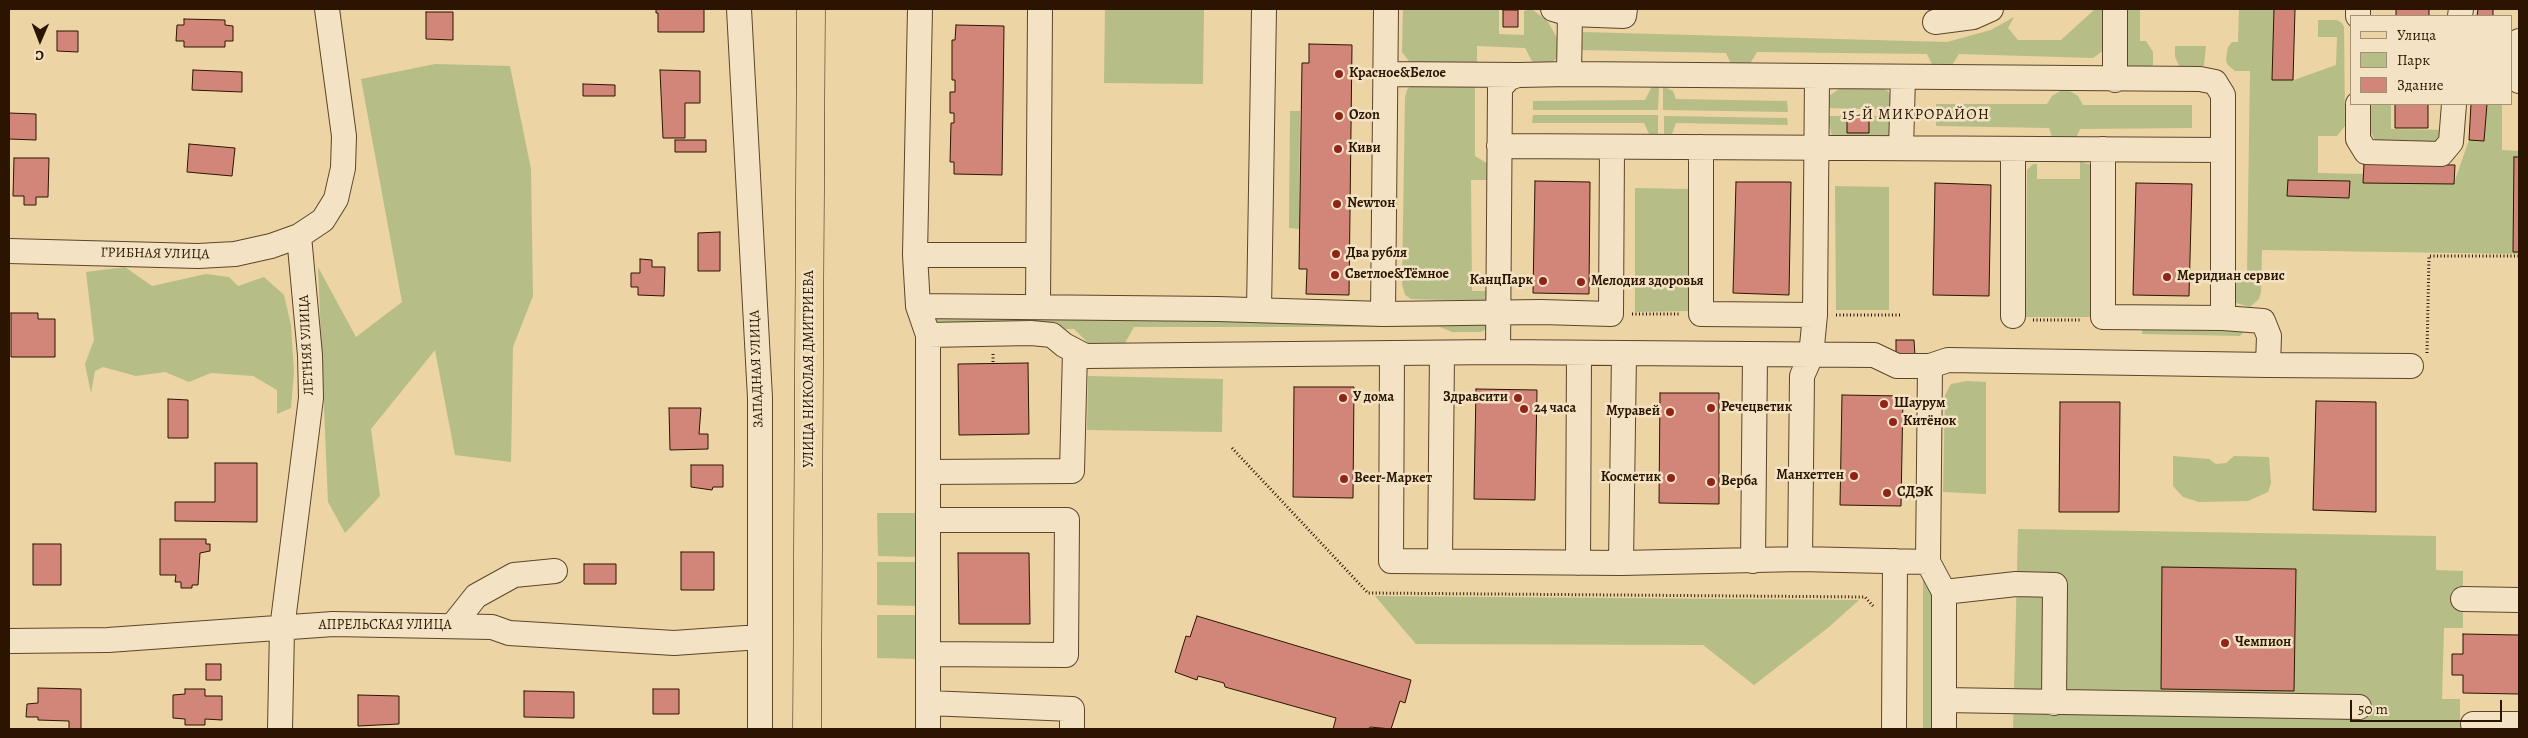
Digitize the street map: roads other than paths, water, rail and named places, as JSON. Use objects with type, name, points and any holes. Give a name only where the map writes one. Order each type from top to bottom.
[{"type":"main road","name":"УЛИЦА НИКОЛАЯ ДМИТРИЕВА","points":[[807,729],[811,9]]},
{"type":"street","points":[[299,236],[323,220],[336,198],[343,168],[344,136],[327,9]]},
{"type":"street","name":"ЗАПАДНАЯ УЛИЦА","points":[[738,9],[760,398],[760,729]]},
{"type":"street","points":[[920,9],[915,255],[918,306],[928,334],[928,729]]},
{"type":"street","points":[[1038,306],[1040,9]]},
{"type":"street","points":[[1260,310],[1264,9]]},
{"type":"street","points":[[1383,314],[1386,9]]},
{"type":"street","points":[[1569,74],[1561,12],[1624,16],[1625,9]]},
{"type":"street","points":[[1935,22],[1973,17],[1991,9]]},
{"type":"street","points":[[2114,9],[2115,80]]},
{"type":"street","points":[[2519,41],[2519,81]]},
{"type":"street","points":[[1386,74],[1569,74],[2115,80],[2200,79],[2215,82],[2223,95],[2223,318]]},
{"type":"street","points":[[1498,352],[1500,88],[1509,78],[1518,75]]},
{"type":"street","points":[[1800,559],[1802,376],[1812,356],[1815,315],[1817,77]]},
{"type":"street","points":[[1901,148],[1903,78]]},
{"type":"street","points":[[2358,105],[2358,139],[2366,152],[2441,154],[2451,142],[2454,105]]},
{"type":"street","points":[[1499,146],[2223,150]]},
{"type":"street","points":[[918,306],[1038,306],[1383,314],[1611,314],[1612,147]]},
{"type":"street","points":[[1701,147],[1701,314],[1815,315]]},
{"type":"street","points":[[2013,149],[2019,318]]},
{"type":"street","points":[[2103,149],[2103,317],[2223,318],[2263,321],[2269,336],[2268,365]]},
{"type":"street","name":"ГРИБНАЯ УЛИЦА","points":[[9,251],[198,256],[235,254],[271,246],[299,236]]},
{"type":"street","name":"ЛЕТНЯЯ УЛИЦА","points":[[280,729],[282,629],[311,398],[310,355],[299,236]]},
{"type":"street","points":[[915,255],[1038,255]]},
{"type":"street","points":[[928,334],[1031,333],[1052,335],[1069,348],[1085,356],[1498,352],[1874,355],[1897,366],[1930,366],[1948,360],[2410,366]]},
{"type":"street","points":[[928,472],[1072,470],[1069,348]]},
{"type":"street","points":[[1392,353],[1391,561],[1621,563],[1800,559],[1928,562]]},
{"type":"street","points":[[1440,561],[1442,353]]},
{"type":"street","points":[[1578,563],[1579,354]]},
{"type":"street","points":[[1621,563],[1624,354]]},
{"type":"street","points":[[1753,560],[1755,355]]},
{"type":"street","points":[[1930,366],[1928,562],[1944,592],[1944,729]]},
{"type":"street","points":[[928,520],[1067,520],[1066,654],[928,654]]},
{"type":"street","points":[[1894,729],[1895,561]]},
{"type":"street","points":[[453,625],[476,596],[514,575],[555,571]]},
{"type":"street","points":[[1944,592],[2016,584],[2056,585],[2054,703]]},
{"type":"street","points":[[2463,599],[2519,600]]},
{"type":"street","name":"АПРЕЛЬСКАЯ УЛИЦА","points":[[9,641],[108,640],[333,624],[492,627],[509,633],[674,643],[760,637]]},
{"type":"street","points":[[1944,700],[2358,707]]},
{"type":"street","points":[[928,703],[1072,709],[1072,729]]},
{"type":"street","points":[[2473,724],[2519,724]]},
{"type":"place","name":"Красное&Белое","points":[[1339,74]]},
{"type":"place","name":"Ozon","points":[[1339,116]]},
{"type":"place","name":"Киви","points":[[1338,149]]},
{"type":"place","name":"Newтон","points":[[1337,204]]},
{"type":"place","name":"Два рубля","points":[[1336,254]]},
{"type":"place","name":"Светлое&Тёмное","points":[[1335,275]]},
{"type":"place","name":"Меридиан сервис","points":[[2167,277]]},
{"type":"place","name":"КанцПарк","points":[[1543,281]]},
{"type":"place","name":"Мелодия здоровья","points":[[1581,282]]},
{"type":"place","name":"У дома","points":[[1343,398]]},
{"type":"place","name":"Здравсити","points":[[1518,398]]},
{"type":"place","name":"Шаурум","points":[[1884,404]]},
{"type":"place","name":"Речецветик","points":[[1711,408]]},
{"type":"place","name":"24 часа","points":[[1524,409]]},
{"type":"place","name":"Муравей","points":[[1670,412]]},
{"type":"place","name":"Китёнок","points":[[1893,422]]},
{"type":"place","name":"Манхеттен","points":[[1854,476]]},
{"type":"place","name":"Косметик","points":[[1671,478]]},
{"type":"place","name":"Beer-Маркет","points":[[1344,479]]},
{"type":"place","name":"Верба","points":[[1711,482]]},
{"type":"place","name":"СДЭК","points":[[1887,493]]},
{"type":"place","name":"Чемпион","points":[[2225,643]]},
{"type":"district","name":"15-Й МИКРОРАЙОН","points":[[1916,115]]}]
